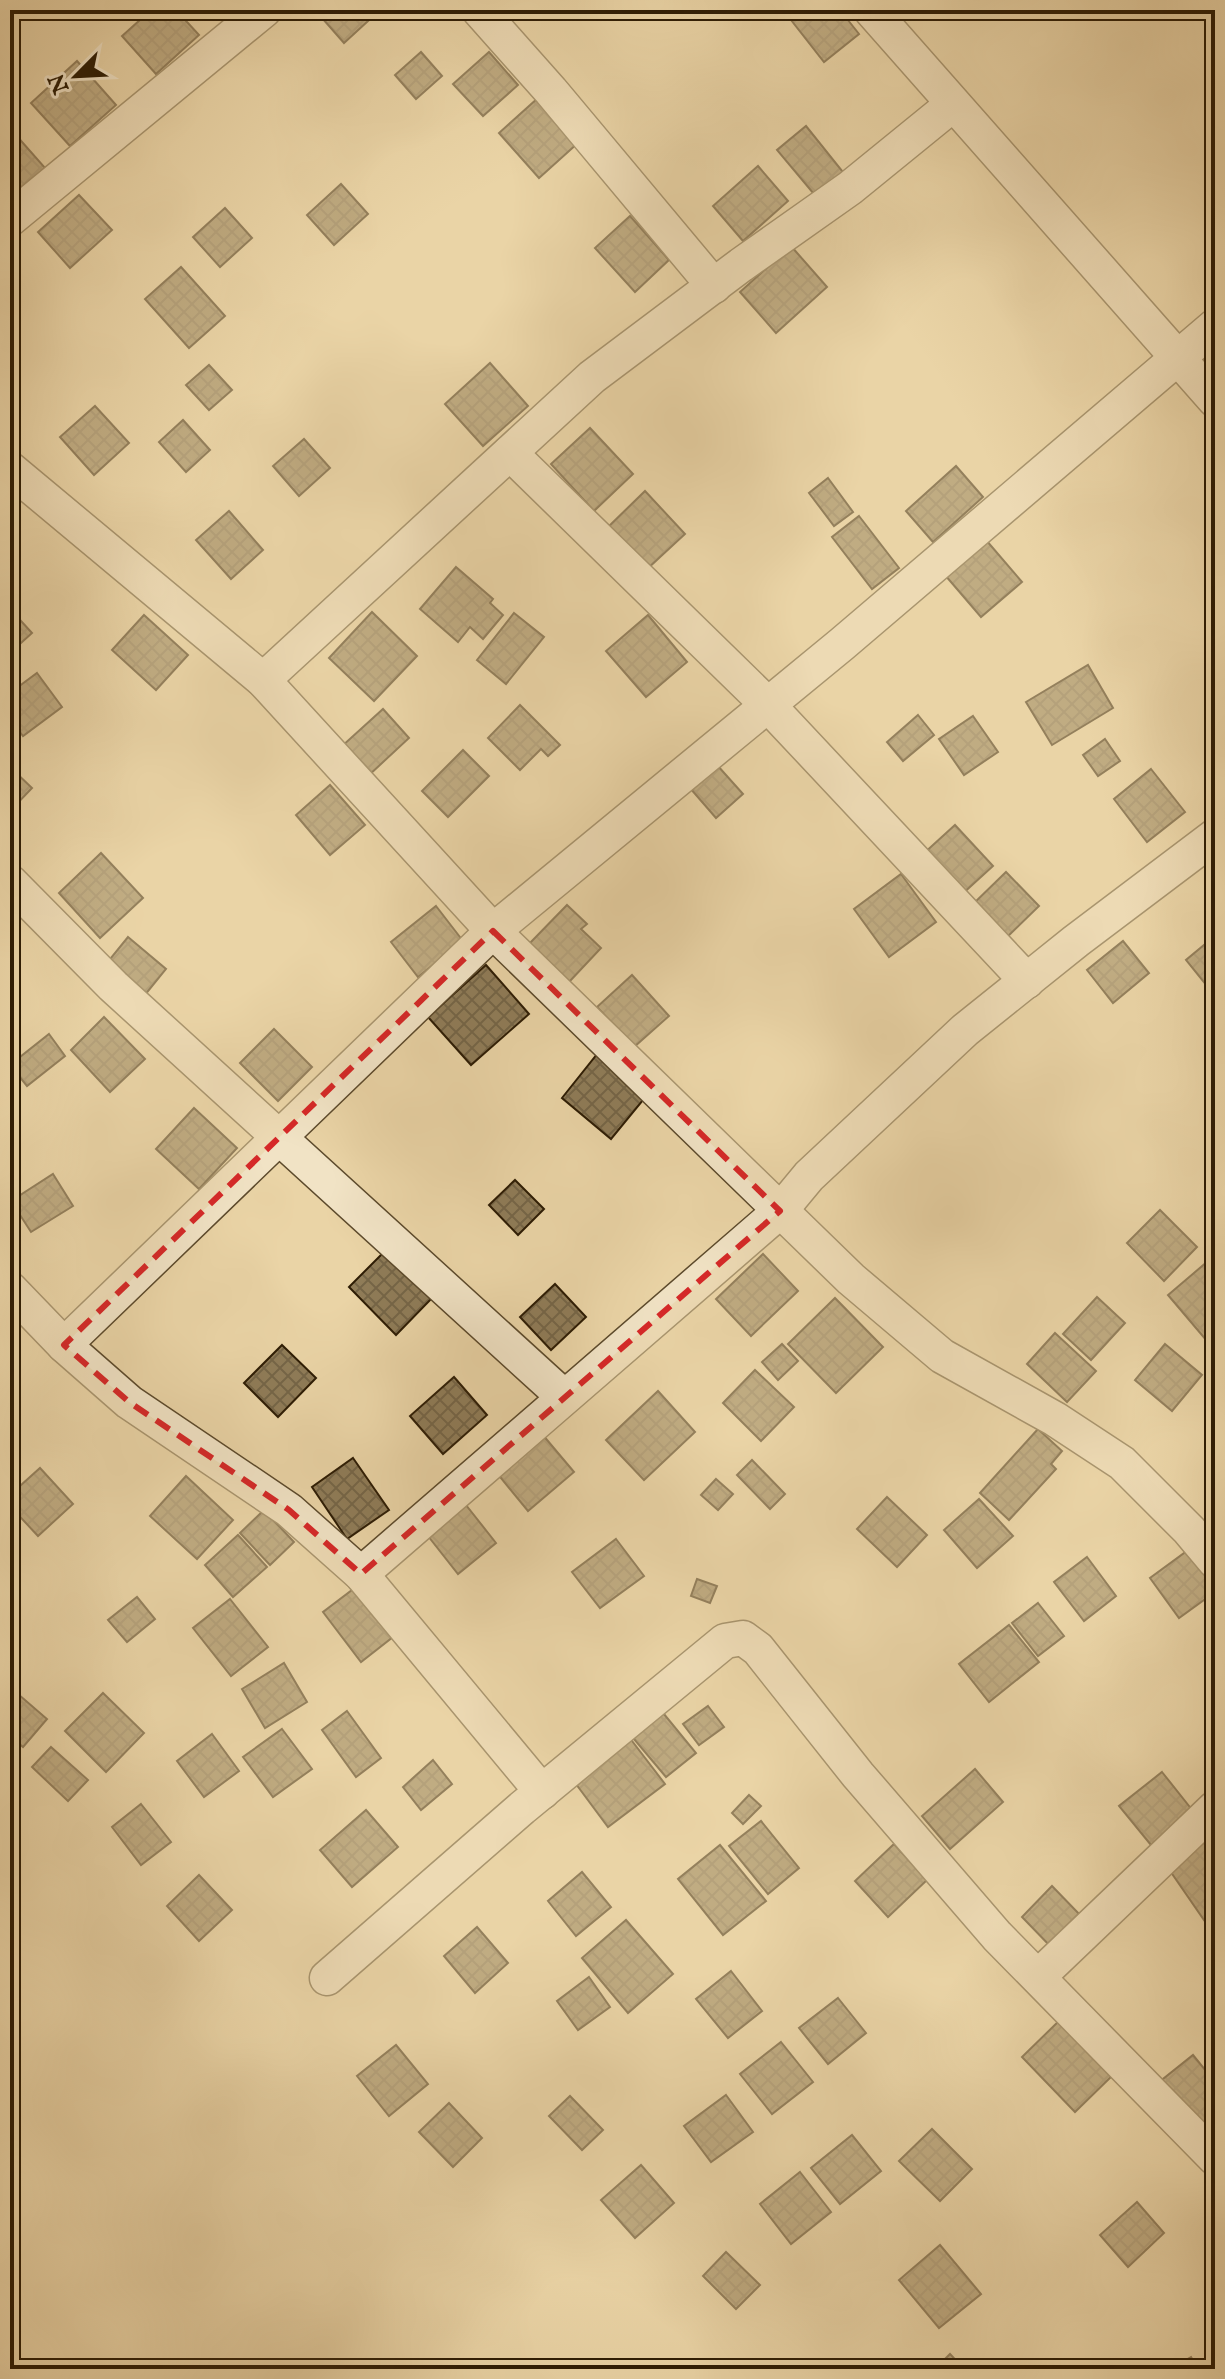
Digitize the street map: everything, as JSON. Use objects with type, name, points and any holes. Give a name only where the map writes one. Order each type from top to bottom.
[{"type":"street","points":[[10,219],[264,10]]},
{"type":"street","points":[[479,10],[714,286]]},
{"type":"street","points":[[871,10],[1215,400]]},
{"type":"street","points":[[263,680],[592,377],[850,188],[952,105]]},
{"type":"street","points":[[64,1345],[493,931],[768,705],[1215,326]]},
{"type":"street","points":[[510,453],[768,705],[1027,981]]},
{"type":"street","points":[[10,469],[263,680],[493,931],[851,1279],[942,1356],[1055,1419],[1122,1463],[1189,1530],[1215,1561]]},
{"type":"street","points":[[361,1574],[780,1211],[809,1176],[965,1030],[1215,836]]},
{"type":"street","points":[[12,888],[113,986],[563,1396]]},
{"type":"street","points":[[10,1289],[64,1345],[129,1402],[289,1510],[361,1574],[542,1792]]},
{"type":"street","points":[[327,1978],[542,1792],[725,1641],[743,1638],[758,1649],[868,1787],[997,1936],[1215,2158]]},
{"type":"street","points":[[1038,1977],[1215,1808]]},
{"type":"highlighted area","points":[[493,931],[780,1211],[361,1574],[289,1510],[129,1402],[64,1345]]},
{"type":"building","points":[[151,10],[176,10],[199,35],[156,74],[122,36]]},
{"type":"building","points":[[315,10],[380,10],[344,43]]},
{"type":"building","points":[[840,10],[859,34],[824,62],[784,11]]},
{"type":"building","points":[[421,52],[442,76],[416,99],[395,75]]},
{"type":"building","points":[[489,52],[518,85],[483,116],[453,84]]},
{"type":"building","points":[[77,61],[116,105],[70,146],[31,103]]},
{"type":"building","points":[[538,98],[578,143],[539,178],[499,133]]},
{"type":"building","points":[[806,126],[847,177],[819,200],[777,150]]},
{"type":"building","points":[[15,134],[46,169],[10,197],[10,139]]},
{"type":"building","points":[[758,166],[788,201],[743,241],[713,206]]},
{"type":"building","points":[[341,184],[368,214],[334,245],[307,215]]},
{"type":"building","points":[[79,195],[112,230],[70,268],[38,232]]},
{"type":"building","points":[[225,208],[252,238],[220,267],[193,237]]},
{"type":"building","points":[[630,216],[669,260],[635,292],[595,248]]},
{"type":"building","points":[[791,246],[827,287],[776,333],[740,292]]},
{"type":"building","points":[[181,267],[225,316],[189,348],[145,299]]},
{"type":"building","points":[[490,363],[528,406],[483,446],[445,404]]},
{"type":"building","points":[[209,365],[232,390],[209,410],[186,385]]},
{"type":"building","points":[[95,406],[129,443],[94,475],[60,437]]},
{"type":"building","points":[[183,420],[210,450],[186,472],[159,442]]},
{"type":"building","points":[[590,428],[633,474],[594,511],[551,464]]},
{"type":"building","points":[[304,439],[330,468],[299,496],[273,466]]},
{"type":"building","points":[[956,466],[983,497],[933,542],[906,511]]},
{"type":"building","points":[[828,478],[853,512],[834,526],[809,493]]},
{"type":"building","points":[[645,491],[685,534],[646,570],[607,528]]},
{"type":"building","points":[[229,511],[263,550],[231,579],[196,540]]},
{"type":"building","points":[[859,516],[899,568],[872,589],[832,537]]},
{"type":"building","points":[[986,540],[1022,582],[981,617],[945,575]]},
{"type":"building","points":[[456,567],[493,599],[490,603],[503,615],[483,639],[470,627],[458,642],[420,609]]},
{"type":"building","points":[[10,609],[32,633],[11,652],[10,651]]},
{"type":"building","points":[[372,612],[417,656],[374,701],[329,658]]},
{"type":"building","points":[[514,613],[544,637],[506,684],[477,660]]},
{"type":"building","points":[[144,615],[188,655],[156,690],[112,650]]},
{"type":"building","points":[[648,615],[687,662],[646,697],[606,651]]},
{"type":"building","points":[[1088,665],[1113,708],[1052,745],[1026,702]]},
{"type":"building","points":[[37,673],[62,707],[23,736],[10,719],[10,693]]},
{"type":"building","points":[[520,705],[560,745],[548,756],[541,749],[520,770],[488,738]]},
{"type":"building","points":[[383,709],[409,738],[368,776],[341,747]]},
{"type":"building","points":[[918,715],[934,735],[903,761],[887,742]]},
{"type":"building","points":[[973,716],[998,752],[964,775],[939,739]]},
{"type":"building","points":[[1105,739],[1120,761],[1098,776],[1083,755]]},
{"type":"building","points":[[463,750],[489,776],[448,817],[422,791]]},
{"type":"building","points":[[717,765],[743,794],[716,818],[690,788]]},
{"type":"building","points":[[10,767],[32,788],[10,811]]},
{"type":"building","points":[[1151,769],[1185,812],[1147,842],[1114,799]]},
{"type":"building","points":[[330,785],[365,825],[330,855],[296,815]]},
{"type":"building","points":[[955,825],[993,866],[960,896],[922,855]]},
{"type":"building","points":[[101,853],[143,898],[100,938],[59,893]]},
{"type":"building","points":[[1006,872],[1039,906],[1003,941],[970,907]]},
{"type":"building","points":[[901,874],[936,922],[889,957],[854,909]]},
{"type":"building","points":[[567,905],[587,924],[581,929],[601,948],[569,982],[529,944]]},
{"type":"building","points":[[436,906],[463,941],[418,977],[391,942]]},
{"type":"building","points":[[128,937],[166,969],[144,996],[106,964]]},
{"type":"building","points":[[1210,940],[1215,947],[1215,996],[1186,960]]},
{"type":"building","points":[[1123,941],[1149,973],[1113,1003],[1087,970]]},
{"type":"building","points":[[486,965],[529,1014],[471,1065],[428,1017]]},
{"type":"building","points":[[632,975],[669,1016],[634,1047],[597,1007]]},
{"type":"building","points":[[104,1017],[145,1059],[110,1092],[71,1050]]},
{"type":"building","points":[[274,1029],[312,1067],[278,1101],[240,1063]]},
{"type":"building","points":[[49,1034],[65,1056],[27,1086],[10,1065]]},
{"type":"building","points":[[598,1053],[648,1094],[611,1139],[562,1098]]},
{"type":"building","points":[[194,1108],[237,1148],[199,1189],[156,1149]]},
{"type":"building","points":[[53,1174],[73,1206],[31,1232],[11,1201]]},
{"type":"building","points":[[515,1180],[544,1209],[518,1235],[489,1205]]},
{"type":"building","points":[[1160,1210],[1197,1247],[1164,1281],[1127,1243]]},
{"type":"building","points":[[386,1250],[433,1297],[396,1335],[349,1287]]},
{"type":"building","points":[[763,1254],[798,1291],[751,1336],[716,1299]]},
{"type":"building","points":[[1214,1256],[1215,1334],[1207,1341],[1168,1295]]},
{"type":"building","points":[[555,1284],[586,1317],[551,1350],[520,1317]]},
{"type":"building","points":[[1097,1297],[1125,1323],[1091,1360],[1063,1334]]},
{"type":"building","points":[[835,1298],[883,1347],[836,1393],[788,1344]]},
{"type":"building","points":[[1055,1333],[1096,1371],[1067,1402],[1027,1364]]},
{"type":"building","points":[[782,1344],[798,1361],[778,1380],[762,1362]]},
{"type":"building","points":[[1165,1344],[1202,1375],[1172,1411],[1135,1380]]},
{"type":"building","points":[[282,1345],[316,1378],[278,1417],[244,1383]]},
{"type":"building","points":[[755,1370],[794,1407],[761,1441],[723,1403]]},
{"type":"building","points":[[454,1377],[487,1415],[443,1454],[410,1416]]},
{"type":"building","points":[[658,1391],[695,1432],[644,1480],[606,1440]]},
{"type":"building","points":[[1038,1429],[1062,1451],[1051,1464],[1056,1469],[1009,1520],[980,1493]]},
{"type":"building","points":[[542,1434],[574,1472],[528,1511],[496,1472]]},
{"type":"building","points":[[353,1458],[389,1510],[347,1539],[312,1487]]},
{"type":"building","points":[[752,1460],[785,1494],[770,1509],[737,1475]]},
{"type":"building","points":[[40,1468],[73,1504],[38,1536],[10,1506],[10,1495]]},
{"type":"building","points":[[186,1476],[233,1520],[197,1559],[150,1516]]},
{"type":"building","points":[[716,1479],[733,1494],[718,1510],[701,1495]]},
{"type":"building","points":[[887,1497],[927,1535],[897,1567],[857,1529]]},
{"type":"building","points":[[979,1499],[1013,1536],[977,1568],[944,1530]]},
{"type":"building","points":[[466,1505],[496,1543],[458,1574],[428,1536]]},
{"type":"building","points":[[264,1510],[294,1542],[270,1565],[240,1533]]},
{"type":"building","points":[[238,1535],[267,1567],[233,1597],[205,1565]]},
{"type":"building","points":[[616,1539],[644,1576],[600,1608],[572,1572]]},
{"type":"building","points":[[1191,1548],[1215,1581],[1215,1592],[1179,1618],[1150,1578]]},
{"type":"building","points":[[1087,1557],[1116,1596],[1084,1621],[1054,1582]]},
{"type":"building","points":[[697,1579],[717,1586],[710,1603],[691,1596]]},
{"type":"building","points":[[360,1584],[398,1633],[361,1662],[323,1612]]},
{"type":"building","points":[[137,1597],[155,1619],[127,1642],[108,1620]]},
{"type":"building","points":[[230,1599],[268,1647],[231,1676],[193,1628]]},
{"type":"building","points":[[1038,1603],[1064,1636],[1038,1656],[1012,1623]]},
{"type":"building","points":[[1009,1625],[1039,1662],[989,1702],[959,1664]]},
{"type":"building","points":[[284,1663],[307,1702],[265,1728],[242,1689]]},
{"type":"building","points":[[11,1688],[47,1719],[23,1747],[10,1736]]},
{"type":"building","points":[[103,1693],[144,1733],[106,1772],[65,1731]]},
{"type":"building","points":[[708,1706],[724,1727],[699,1745],[683,1724]]},
{"type":"building","points":[[659,1708],[696,1753],[666,1777],[628,1732]]},
{"type":"building","points":[[347,1711],[381,1758],[356,1777],[322,1730]]},
{"type":"building","points":[[282,1729],[312,1769],[273,1797],[243,1757]]},
{"type":"building","points":[[212,1734],[239,1771],[204,1797],[177,1761]]},
{"type":"building","points":[[629,1737],[665,1784],[608,1827],[573,1780]]},
{"type":"building","points":[[51,1747],[88,1780],[68,1801],[32,1767]]},
{"type":"building","points":[[433,1760],[452,1784],[421,1810],[403,1787]]},
{"type":"building","points":[[975,1769],[1003,1802],[950,1849],[922,1816]]},
{"type":"building","points":[[1162,1772],[1193,1811],[1151,1845],[1119,1806]]},
{"type":"building","points":[[749,1795],[761,1806],[743,1824],[732,1813]]},
{"type":"building","points":[[141,1804],[171,1842],[141,1865],[112,1827]]},
{"type":"building","points":[[366,1810],[398,1847],[352,1887],[320,1850]]},
{"type":"building","points":[[761,1821],[799,1868],[768,1894],[729,1846]]},
{"type":"building","points":[[1215,1831],[1215,1912],[1204,1920],[1166,1865]]},
{"type":"building","points":[[894,1844],[927,1880],[888,1917],[855,1881]]},
{"type":"building","points":[[720,1845],[766,1901],[723,1935],[678,1879]]},
{"type":"building","points":[[582,1872],[611,1907],[576,1936],[548,1901]]},
{"type":"building","points":[[199,1875],[232,1910],[199,1941],[167,1906]]},
{"type":"building","points":[[1052,1886],[1083,1918],[1053,1949],[1022,1917]]},
{"type":"building","points":[[626,1920],[673,1974],[628,2013],[582,1958]]},
{"type":"building","points":[[477,1927],[508,1963],[475,1993],[444,1956]]},
{"type":"building","points":[[731,1971],[762,2011],[728,2038],[696,1999]]},
{"type":"building","points":[[589,1977],[610,2007],[578,2030],[557,2001]]},
{"type":"building","points":[[838,1998],[866,2033],[828,2064],[799,2028]]},
{"type":"building","points":[[1062,2018],[1115,2073],[1075,2112],[1022,2057]]},
{"type":"building","points":[[781,2042],[813,2082],[772,2114],[740,2074]]},
{"type":"building","points":[[396,2045],[428,2084],[389,2116],[357,2076]]},
{"type":"building","points":[[1193,2055],[1215,2082],[1215,2115],[1196,2130],[1158,2083]]},
{"type":"building","points":[[726,2095],[753,2132],[711,2162],[684,2126]]},
{"type":"building","points":[[570,2096],[603,2130],[582,2150],[549,2116]]},
{"type":"building","points":[[449,2103],[482,2138],[453,2167],[419,2132]]},
{"type":"building","points":[[932,2129],[972,2169],[940,2201],[899,2161]]},
{"type":"building","points":[[852,2135],[881,2171],[840,2204],[811,2168]]},
{"type":"building","points":[[641,2165],[674,2203],[635,2238],[601,2200]]},
{"type":"building","points":[[800,2172],[831,2212],[791,2244],[760,2204]]},
{"type":"building","points":[[1137,2202],[1164,2233],[1128,2267],[1100,2235]]},
{"type":"building","points":[[940,2245],[981,2294],[939,2328],[899,2280]]},
{"type":"building","points":[[726,2252],[760,2285],[736,2309],[703,2276]]},
{"type":"building","points":[[950,2354],[964,2369],[935,2369]]},
{"type":"building","points":[[1191,2357],[1198,2369],[1170,2369]]}]
